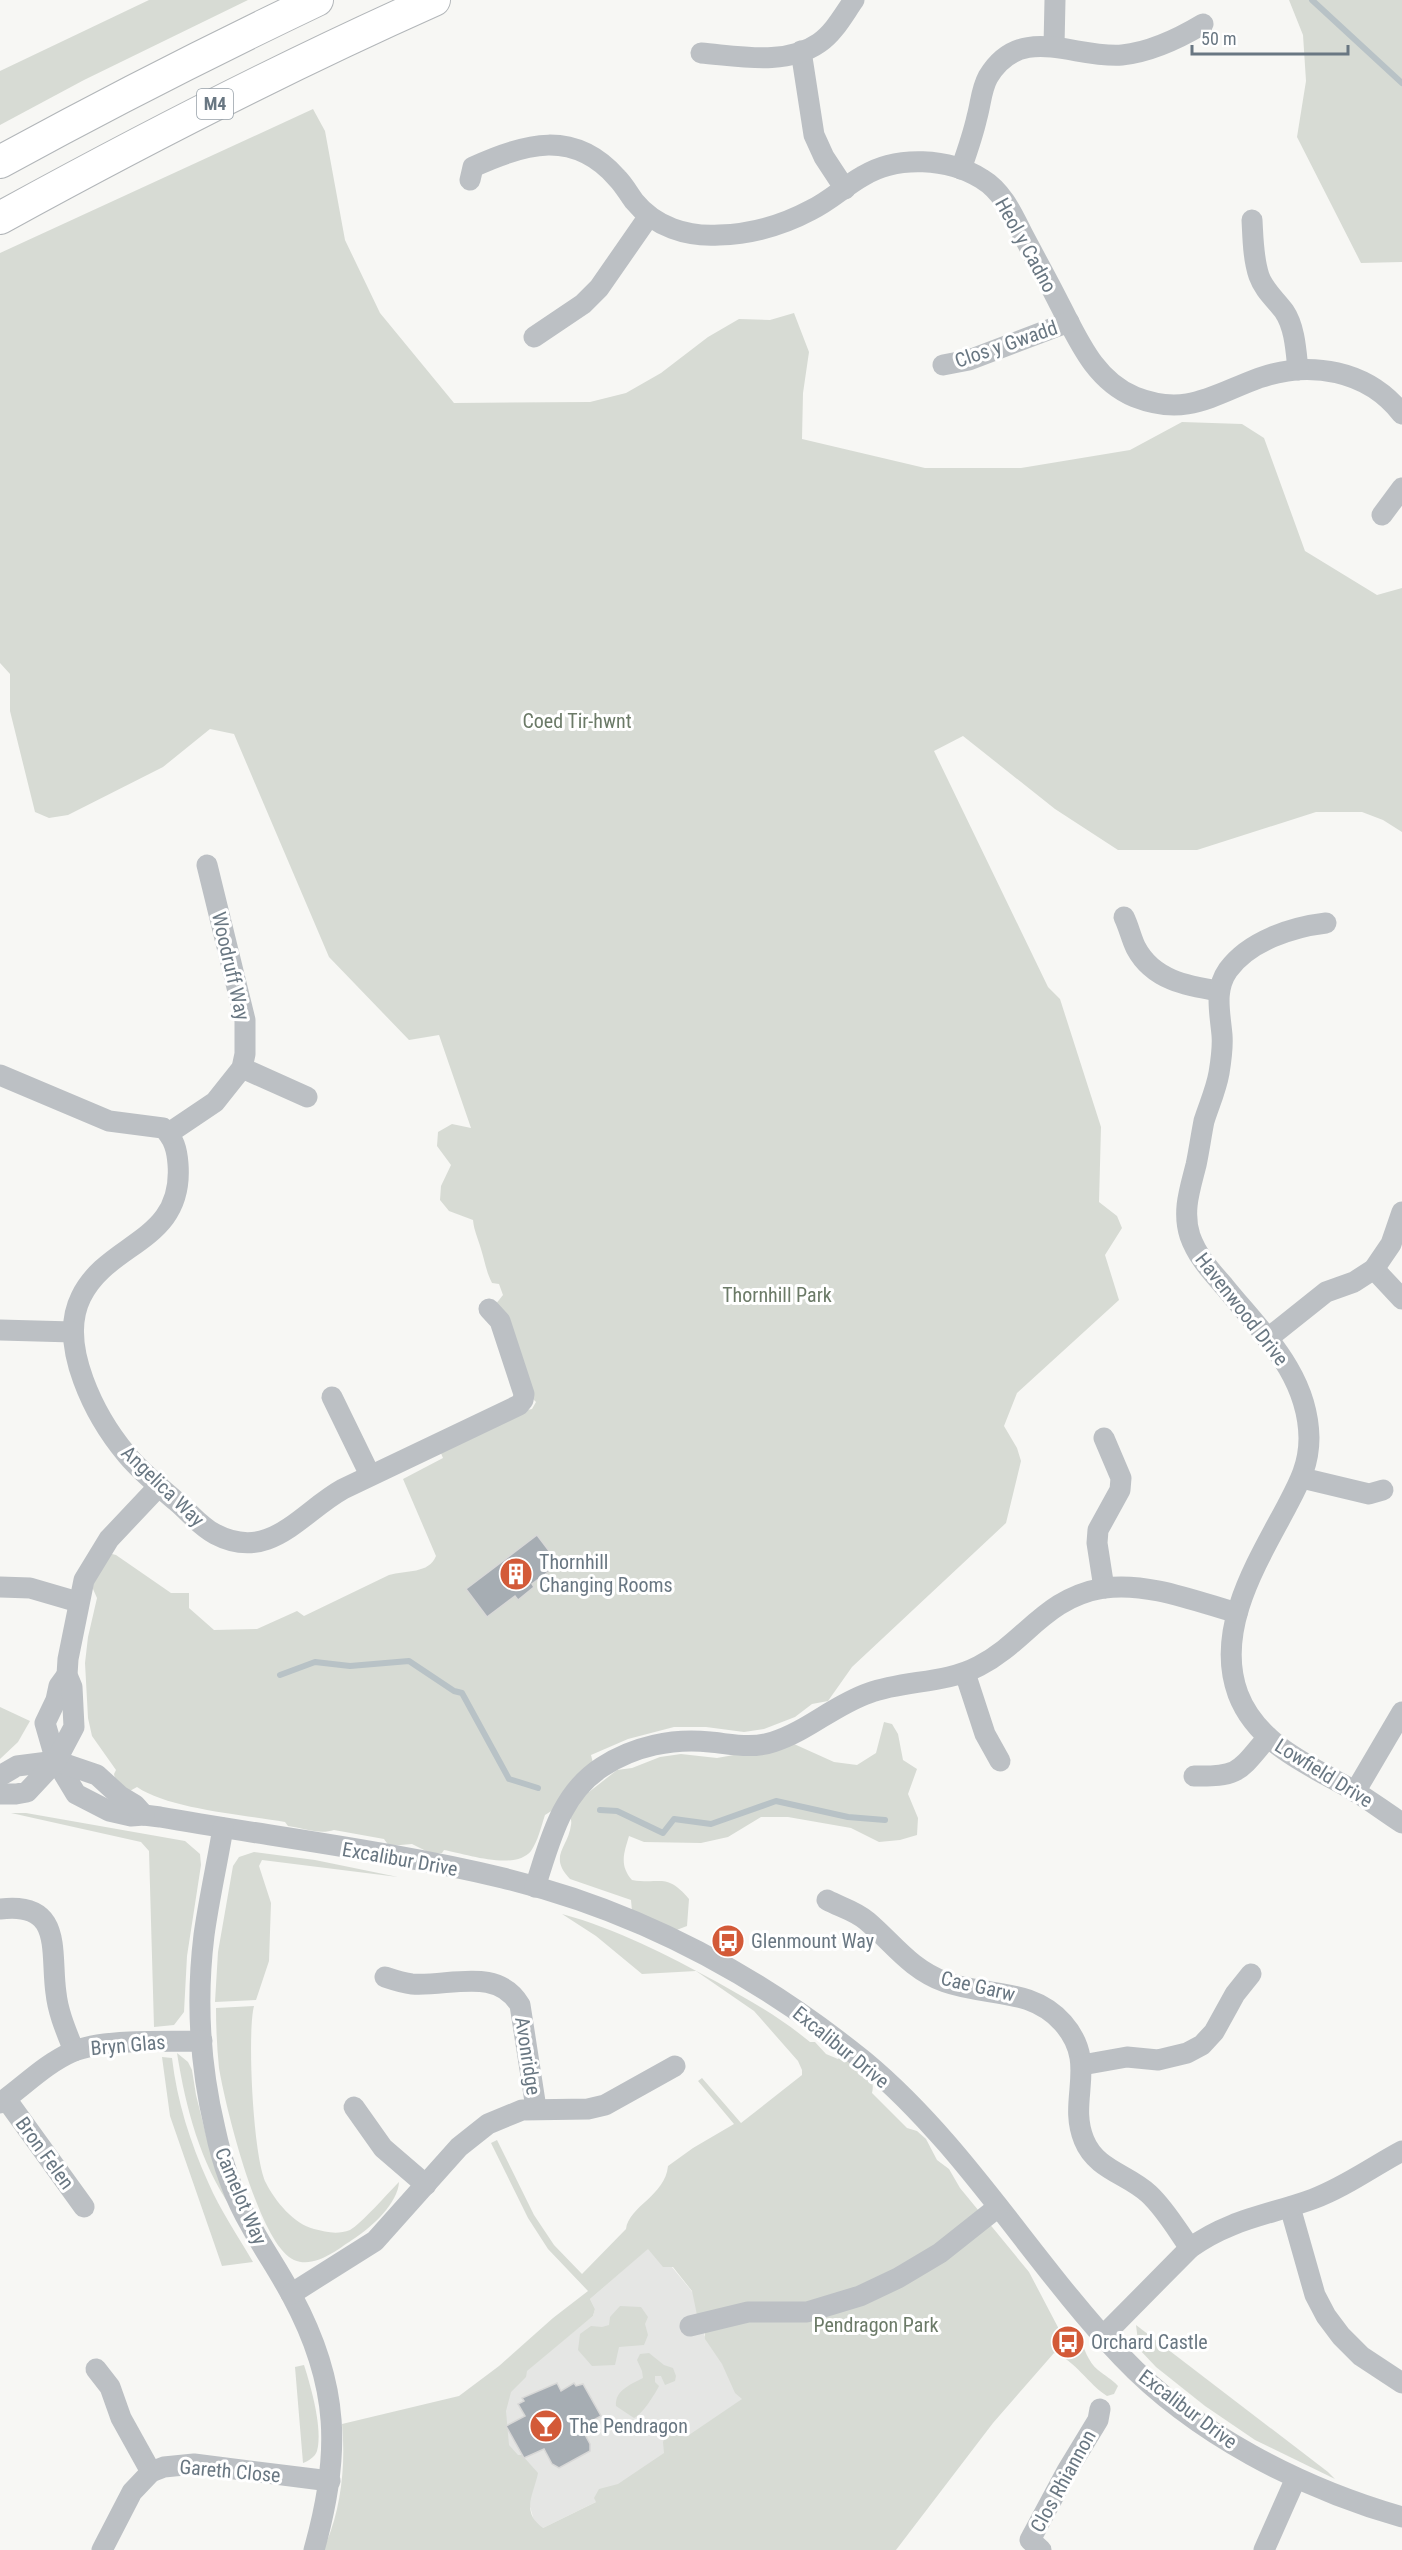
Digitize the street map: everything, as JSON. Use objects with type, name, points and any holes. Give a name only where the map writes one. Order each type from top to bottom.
[{"type":"highway","name":"M4","points":[[0,162],[201,56],[317,0]]},
{"type":"highway","name":"M4","points":[[0,218],[148,138],[281,71],[434,0]]},
{"type":"street","points":[[701,53],[780,57],[801,51],[819,44],[830,34],[854,0]]},
{"type":"street","points":[[1054,46],[1055,0]]},
{"type":"street","points":[[961,170],[973,133],[982,89],[989,76],[1003,60],[1034,45],[1054,46],[1089,53],[1125,55],[1164,45],[1203,24]]},
{"type":"street","points":[[801,51],[814,135],[824,157],[844,189]]},
{"type":"street","name":"Heol y Cadno","points":[[470,180],[473,167],[517,149],[556,144],[573,148],[604,165],[649,216],[666,227],[696,235],[745,233],[791,220],[814,209],[864,175],[881,167],[900,163],[933,163],[961,170],[985,181],[1004,200],[1086,353],[1103,375],[1117,387],[1151,402],[1187,405],[1206,401],[1260,378],[1298,370],[1318,369],[1353,376],[1378,391],[1402,414]]},
{"type":"street","points":[[534,337],[583,304],[599,288],[649,216]]},
{"type":"street","points":[[1252,220],[1255,260],[1259,277],[1264,288],[1284,312],[1291,325],[1298,370]]},
{"type":"street","name":"Clos y Gwadd","points":[[943,365],[969,360],[1069,322]]},
{"type":"street","points":[[1382,515],[1402,488]]},
{"type":"street","name":"Woodruff Way","points":[[207,865],[245,1020],[246,1039],[242,1068]]},
{"type":"street","points":[[1124,917],[1136,948],[1159,974],[1173,981],[1219,991],[1226,972],[1254,946],[1308,925],[1326,922]]},
{"type":"street","name":"Havenwood Drive","points":[[1219,991],[1221,1059],[1186,1200],[1189,1232],[1200,1258],[1289,1368],[1303,1395],[1309,1438],[1308,1455],[1302,1478],[1256,1568],[1237,1613]]},
{"type":"street","points":[[3,1084],[109,1121],[127,1125],[154,1126],[163,1128],[169,1133],[215,1102],[242,1068],[307,1097]]},
{"type":"street","name":"Angelica Way","points":[[169,1133],[175,1144],[178,1159],[180,1180],[176,1197],[151,1233],[105,1267],[89,1285],[81,1296],[75,1314],[73,1332],[79,1365],[101,1418],[127,1455],[213,1533],[241,1543],[255,1543],[286,1532],[325,1499],[370,1475],[519,1405],[524,1394],[500,1321],[489,1309]]},
{"type":"street","points":[[1267,1339],[1326,1292],[1354,1282],[1374,1269],[1391,1244],[1402,1212]]},
{"type":"street","points":[[1374,1269],[1402,1299]]},
{"type":"street","points":[[0,1330],[73,1332]]},
{"type":"street","points":[[332,1397],[370,1475]]},
{"type":"street","points":[[1104,1438],[1121,1478],[1120,1490],[1098,1530],[1097,1543],[1104,1588]]},
{"type":"street","points":[[1302,1478],[1369,1494],[1383,1490]]},
{"type":"street","name":"Excalibur Drive","points":[[159,1486],[109,1539],[98,1553],[84,1580],[70,1639],[66,1675],[58,1686],[54,1706],[45,1723],[56,1761],[76,1794],[109,1812],[131,1816],[144,1815],[438,1864],[535,1887],[621,1916],[671,1938],[739,1973],[791,2006],[858,2057],[898,2092],[950,2147],[1103,2336],[1134,2369],[1187,2412],[1241,2450],[1296,2478],[1345,2499],[1402,2517]]},
{"type":"street","points":[[0,1587],[30,1588],[78,1602]]},
{"type":"street","points":[[535,1887],[558,1821],[573,1792],[602,1767],[638,1749],[673,1742],[712,1742],[748,1747],[770,1743],[800,1731],[838,1706],[870,1692],[965,1673],[1001,1653],[1049,1610],[1074,1596],[1104,1588],[1151,1590],[1237,1613]]},
{"type":"street","name":"Lowfield Drive","points":[[1237,1613],[1232,1644],[1235,1682],[1245,1708],[1268,1737],[1302,1763],[1355,1792],[1402,1823]]},
{"type":"street","points":[[965,1673],[985,1734],[1000,1761]]},
{"type":"street","points":[[1355,1792],[1402,1712]]},
{"type":"street","points":[[1194,1776],[1232,1774],[1268,1737]]},
{"type":"street","points":[[0,1776],[17,1766],[56,1761]]},
{"type":"street","points":[[0,1794],[27,1792],[56,1761]]},
{"type":"street","name":"Camelot Way","points":[[223,1828],[204,1935],[199,2006],[208,2097],[225,2166],[249,2224],[291,2294],[311,2337],[326,2383],[333,2437],[330,2481],[314,2550]]},
{"type":"street","name":"Cae Garw","points":[[827,1900],[866,1919],[908,1962],[931,1975],[964,1987],[1005,1992],[1037,2002],[1064,2024],[1078,2051],[1082,2065],[1078,2115],[1080,2128],[1090,2153],[1111,2170],[1148,2193],[1190,2248]]},
{"type":"street","points":[[0,1909],[30,1911],[51,1931],[56,1994],[74,2051]]},
{"type":"street","points":[[1082,2065],[1127,2057],[1158,2060],[1187,2053],[1202,2045],[1214,2032],[1235,1994],[1251,1974]]},
{"type":"street","name":"Avonridge","points":[[385,1977],[412,1984],[489,1982],[504,1987],[514,1995],[520,2005],[536,2109]]},
{"type":"street","name":"Bryn Glas","points":[[3,2101],[39,2072],[74,2051],[92,2046],[115,2044],[202,2041]]},
{"type":"street","name":"Avonridge","points":[[291,2294],[375,2241],[459,2147],[488,2124],[514,2113],[536,2109],[588,2109],[605,2105],[675,2066]]},
{"type":"street","name":"Bron Felen","points":[[3,2101],[84,2207]]},
{"type":"street","points":[[354,2108],[383,2148],[426,2185]]},
{"type":"street","points":[[1103,2336],[1190,2248],[1211,2234],[1236,2222],[1314,2199],[1354,2180],[1402,2151]]},
{"type":"street","points":[[690,2326],[748,2312],[807,2312],[860,2296],[898,2278],[940,2253],[998,2206]]},
{"type":"street","points":[[1290,2206],[1315,2295],[1326,2316],[1341,2336],[1361,2356],[1402,2383]]},
{"type":"street","points":[[96,2369],[110,2387],[121,2418],[152,2472]]},
{"type":"street","name":"Clos Rhiannon","points":[[1041,2550],[1030,2540],[1067,2471],[1098,2420],[1100,2409]]},
{"type":"street","name":"Gareth Close","points":[[102,2550],[132,2492],[152,2472],[179,2464],[194,2464],[330,2481]]},
{"type":"street","points":[[1264,2550],[1296,2478]]},
{"type":"shaded area","points":[[653,2244],[699,2300],[704,2313],[704,2335],[746,2400],[608,2496],[537,2531],[522,2479],[486,2403],[593,2316],[595,2309],[590,2299]]},
{"type":"green space","points":[[149,0],[248,0],[84,80],[0,125],[0,71]]},
{"type":"green space","points":[[1289,0],[1402,0],[1402,262],[1361,263],[1297,137],[1306,81],[1303,35]]},
{"type":"green space","points":[[313,109],[325,131],[345,240],[380,313],[454,403],[590,402],[626,393],[661,373],[708,337],[739,319],[770,320],[794,313],[809,352],[803,393],[802,439],[925,468],[1021,468],[1130,450],[1182,422],[1242,424],[1264,438],[1305,551],[1377,595],[1402,588],[1402,832],[1383,820],[1362,812],[1316,812],[1197,850],[1118,850],[1055,809],[963,736],[934,751],[1048,987],[1060,999],[1101,1127],[1099,1202],[1117,1216],[1122,1228],[1105,1255],[1119,1300],[1017,1393],[1004,1426],[1017,1448],[1021,1461],[1006,1523],[852,1667],[828,1701],[812,1704],[795,1717],[764,1729],[744,1732],[706,1727],[674,1727],[628,1739],[591,1755],[593,1763],[574,1788],[589,1792],[617,1770],[632,1768],[660,1757],[681,1754],[717,1758],[794,1744],[834,1762],[857,1765],[876,1753],[884,1722],[892,1724],[898,1734],[903,1760],[917,1769],[908,1794],[918,1818],[917,1835],[900,1840],[879,1842],[851,1828],[788,1817],[761,1817],[728,1837],[701,1843],[644,1842],[629,1836],[624,1853],[624,1864],[632,1880],[669,1882],[689,1899],[687,1926],[674,1931],[632,1911],[631,1900],[570,1879],[560,1864],[561,1852],[571,1825],[569,1810],[556,1808],[545,1815],[531,1851],[524,1857],[514,1860],[490,1860],[444,1850],[442,1853],[432,1854],[412,1844],[389,1846],[384,1839],[334,1830],[311,1831],[288,1826],[285,1822],[187,1806],[151,1795],[137,1787],[128,1792],[116,1784],[114,1774],[116,1770],[92,1736],[88,1718],[85,1663],[97,1598],[89,1580],[108,1553],[116,1555],[171,1593],[189,1593],[189,1608],[214,1630],[257,1629],[297,1611],[304,1616],[389,1575],[423,1569],[433,1562],[436,1556],[403,1479],[443,1458],[440,1451],[518,1412],[532,1409],[536,1402],[532,1398],[495,1305],[503,1295],[499,1284],[492,1283],[490,1279],[473,1220],[449,1211],[440,1200],[441,1186],[451,1165],[437,1146],[438,1132],[452,1124],[471,1128],[439,1035],[409,1040],[329,957],[234,734],[210,729],[163,767],[68,815],[49,818],[35,812],[10,711],[10,674],[0,663],[0,253]]},
{"type":"green space","points":[[0,1707],[30,1721],[18,1742],[0,1759]]},
{"type":"green space","points":[[11,1813],[26,1813],[185,1841],[200,1854],[201,1865],[187,1956],[184,2012],[174,2025],[154,2027],[149,1851],[141,1842]]},
{"type":"green space","points":[[254,1852],[315,1860],[398,1877],[262,1860],[259,1866],[271,1903],[269,1961],[256,2000],[215,2002],[218,1952],[233,1866],[239,1857]]},
{"type":"green space","name":"Pendragon Park","points":[[562,1914],[622,1935],[679,1962],[717,1982],[765,2010],[810,2042],[815,2042],[826,2054],[838,2059],[843,2054],[865,2070],[872,2080],[872,2093],[907,2128],[917,2131],[926,2139],[937,2160],[949,2169],[960,2188],[1029,2272],[1061,2333],[1079,2335],[1092,2363],[1118,2386],[1114,2394],[1107,2396],[1062,2356],[1054,2353],[993,2423],[896,2550],[323,2550],[334,2520],[341,2488],[342,2424],[459,2396],[499,2366],[553,2318],[588,2291],[548,2249],[528,2218],[491,2143],[497,2140],[534,2215],[554,2245],[582,2274],[626,2229],[633,2214],[661,2185],[668,2166],[734,2124],[698,2081],[702,2078],[741,2123],[802,2075],[798,2061],[754,2011],[696,1971],[642,1974],[596,1936]],"holes":[[[648,2249],[663,2267],[673,2267],[692,2291],[697,2315],[704,2318],[705,2339],[722,2364],[735,2393],[742,2399],[686,2437],[674,2434],[665,2437],[664,2453],[618,2484],[599,2489],[594,2498],[596,2502],[543,2528],[536,2522],[530,2509],[538,2473],[522,2455],[518,2455],[509,2445],[506,2411],[511,2392],[526,2377],[527,2371],[593,2316],[595,2309],[590,2299]]]},
{"type":"green space","points":[[254,2006],[251,2042],[252,2095],[261,2169],[274,2197],[292,2217],[307,2226],[327,2232],[345,2232],[361,2222],[399,2182],[398,2190],[389,2206],[369,2228],[334,2252],[310,2262],[294,2260],[281,2249],[268,2229],[256,2202],[236,2141],[219,2068],[216,2008]]},
{"type":"green space","points":[[177,2053],[188,2062],[192,2070],[207,2139],[232,2209],[203,2154],[190,2115]]},
{"type":"green space","points":[[162,2057],[172,2058],[181,2106],[201,2167],[218,2203],[253,2262],[222,2266],[170,2116]]},
{"type":"green space","points":[[620,2306],[641,2307],[648,2317],[645,2324],[648,2335],[644,2345],[619,2347],[615,2365],[592,2366],[578,2350],[580,2334],[591,2326],[609,2325],[610,2317]]},
{"type":"green space","points":[[1136,2325],[1335,2479],[1255,2440],[1205,2406],[1156,2367],[1139,2349]]},
{"type":"green space","points":[[649,2353],[664,2365],[673,2368],[675,2381],[665,2385],[661,2376],[655,2376],[655,2382],[659,2386],[644,2409],[634,2418],[616,2406],[616,2400],[624,2389],[643,2378],[637,2360],[640,2354]]},
{"type":"green space","points":[[304,2365],[315,2408],[318,2442],[315,2455],[303,2463],[295,2367]]},
{"type":"building","name":"Thornhill Changing Rooms","points":[[537,1535],[559,1564],[532,1584],[534,1587],[518,1600],[515,1596],[487,1617],[466,1589]]},
{"type":"building","name":"The Pendragon","points":[[557,2383],[561,2391],[574,2383],[576,2386],[583,2384],[601,2416],[581,2427],[590,2444],[590,2451],[559,2468],[552,2464],[544,2449],[524,2458],[506,2426],[525,2416],[518,2404],[524,2401],[522,2398]]},
{"type":"waterway","points":[[1312,0],[1402,83]]},
{"type":"waterway","points":[[280,1675],[315,1662],[350,1666],[409,1661],[454,1691],[462,1693],[509,1779],[538,1788]]},
{"type":"waterway","points":[[600,1810],[617,1811],[663,1833],[674,1819],[711,1824],[776,1801],[848,1817],[885,1820]]},
{"type":"place","name":"Thornhill Changing Rooms","points":[[516,1574]]},
{"type":"place","name":"Glenmount Way","points":[[728,1941]]},
{"type":"place","name":"Orchard Castle","points":[[1068,2342]]},
{"type":"place","name":"The Pendragon","points":[[546,2426]]},
{"type":"park label","name":"Coed Tir-hwnt","points":[[577,721]]},
{"type":"park label","name":"Thornhill Park","points":[[777,1295]]}]
